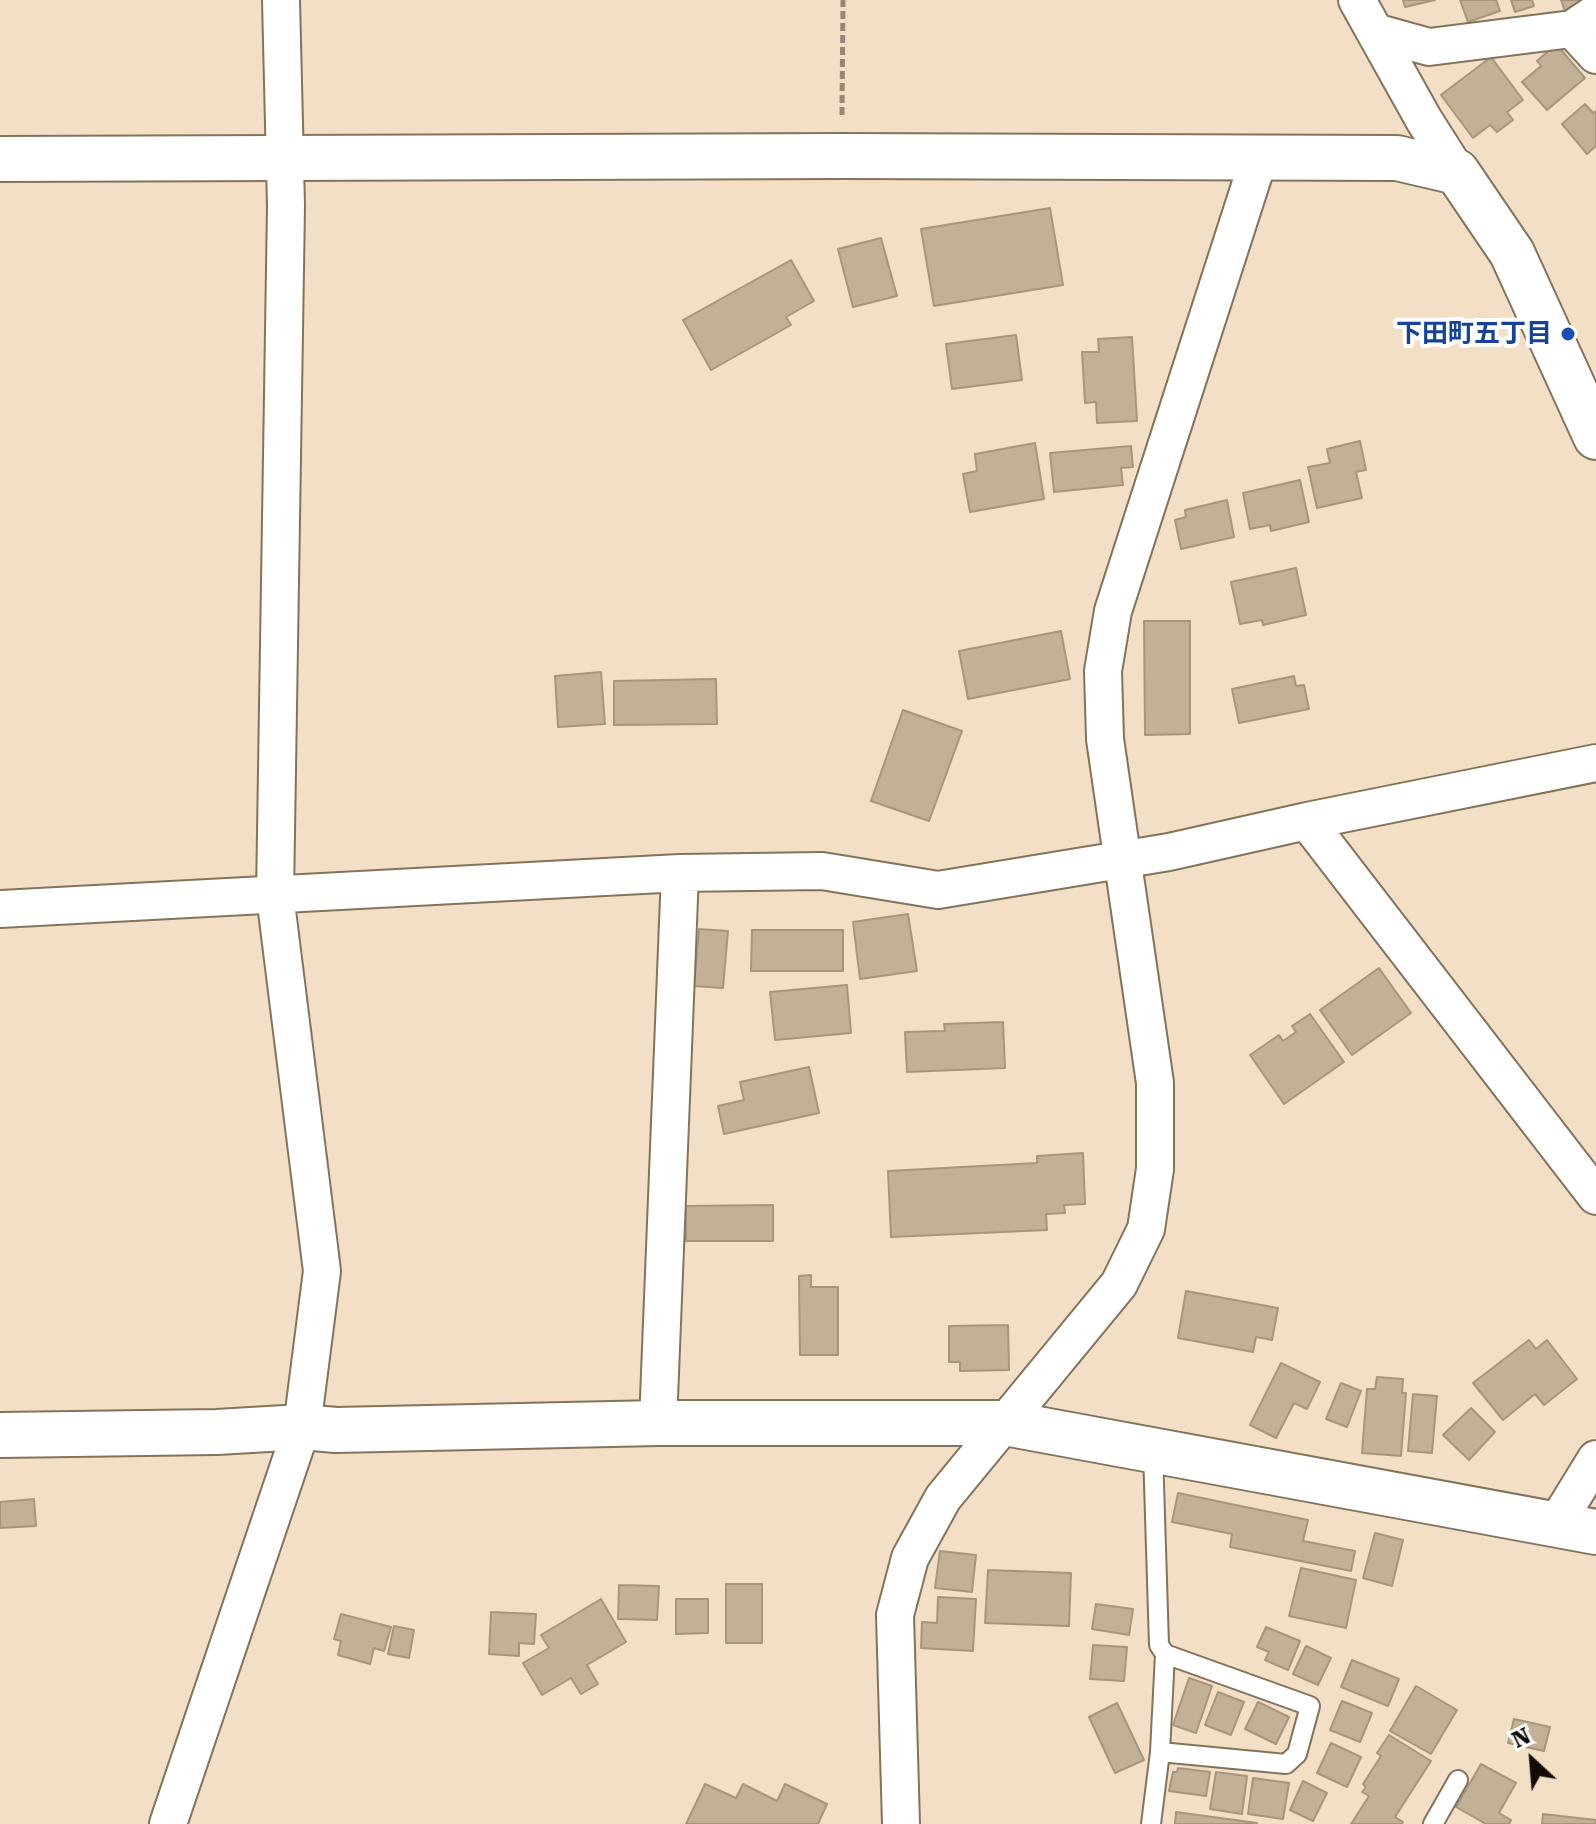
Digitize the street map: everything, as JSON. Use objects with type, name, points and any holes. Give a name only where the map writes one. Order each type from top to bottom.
[{"type":"street","points":[[168,1824],[302,1427],[322,1271],[275,895],[286,206],[281,0]]},
{"type":"street","points":[[1357,0],[1424,120],[1512,253],[1596,437]]},
{"type":"street","points":[[1375,32],[1429,47],[1588,32]]},
{"type":"street","points":[[901,1824],[895,1615],[910,1558],[943,1498],[1119,1284],[1146,1229],[1155,1169],[1155,1083],[1105,739],[1103,671],[1113,611],[1259,158]]},
{"type":"street","points":[[0,159],[1397,158],[1457,172]]},
{"type":"street","points":[[0,909],[680,873],[822,871],[938,890],[1169,852],[1596,763]]},
{"type":"street","points":[[1307,821],[1596,1196]]},
{"type":"street","points":[[658,1423],[680,873]]},
{"type":"street","points":[[0,1435],[217,1432],[302,1427],[336,1430],[658,1423],[1005,1423],[1576,1528],[1596,1459]]},
{"type":"lane","points":[[1153,1451],[1159,1645],[1165,1654],[1310,1706],[1297,1754],[1286,1764],[1160,1752]]},
{"type":"lane","points":[[1151,1824],[1160,1752],[1165,1654]]},
{"type":"lane","points":[[1433,1824],[1458,1780]]},
{"type":"path","points":[[842,156],[843,0]]},
{"type":"building","points":[[1403,0],[1435,0],[1405,7]]},
{"type":"building","points":[[1460,0],[1496,0],[1500,11],[1468,22]]},
{"type":"building","points":[[1511,0],[1532,0],[1534,6],[1515,12]]},
{"type":"building","points":[[1561,0],[1589,0],[1565,11]]},
{"type":"building","points":[[1556,44],[1585,78],[1547,110],[1522,82],[1541,66],[1537,61]]},
{"type":"building","points":[[1491,57],[1523,100],[1507,112],[1513,120],[1497,132],[1490,125],[1473,138],[1441,95]]},
{"type":"building","points":[[1585,104],[1593,113],[1596,111],[1596,146],[1587,154],[1562,124]]},
{"type":"building","points":[[1050,208],[1063,285],[934,306],[921,229]]},
{"type":"building","points":[[881,238],[897,296],[853,307],[838,249]]},
{"type":"building","points":[[791,260],[814,301],[786,317],[791,325],[711,370],[683,320]]},
{"type":"building","points":[[1016,335],[1022,380],[952,389],[946,344]]},
{"type":"building","points":[[1132,337],[1137,421],[1097,423],[1096,402],[1085,403],[1082,352],[1099,352],[1098,339]]},
{"type":"building","points":[[1360,441],[1366,470],[1356,472],[1362,498],[1317,508],[1308,467],[1330,463],[1327,449]]},
{"type":"building","points":[[1035,443],[1044,499],[970,512],[963,474],[977,471],[975,454]]},
{"type":"building","points":[[1131,446],[1133,467],[1121,468],[1123,485],[1054,492],[1050,453]]},
{"type":"building","points":[[1300,480],[1309,522],[1271,531],[1270,525],[1250,529],[1243,493]]},
{"type":"building","points":[[1227,500],[1234,537],[1181,549],[1175,520],[1186,517],[1185,510]]},
{"type":"building","points":[[1296,568],[1306,615],[1263,625],[1262,620],[1240,624],[1231,582]]},
{"type":"building","points":[[1144,621],[1190,621],[1190,734],[1145,735]]},
{"type":"building","points":[[1061,631],[1070,679],[968,699],[959,651]]},
{"type":"building","points":[[601,672],[605,724],[558,727],[555,676]]},
{"type":"building","points":[[1294,676],[1296,686],[1304,685],[1309,709],[1239,723],[1232,689]]},
{"type":"building","points":[[716,679],[717,724],[614,725],[614,681]]},
{"type":"building","points":[[903,710],[962,731],[929,821],[871,801]]},
{"type":"building","points":[[908,914],[917,971],[860,979],[853,922]]},
{"type":"building","points":[[699,929],[728,931],[723,988],[694,986]]},
{"type":"building","points":[[752,930],[843,930],[843,971],[751,971]]},
{"type":"building","points":[[1379,968],[1411,1013],[1352,1055],[1320,1010]]},
{"type":"building","points":[[847,985],[851,1033],[775,1040],[770,992]]},
{"type":"building","points":[[1310,1014],[1344,1062],[1284,1104],[1250,1055],[1279,1035],[1283,1041],[1296,1032],[1292,1026]]},
{"type":"building","points":[[1003,1022],[1005,1068],[907,1072],[905,1032],[945,1031],[944,1024]]},
{"type":"building","points":[[809,1067],[819,1113],[724,1134],[718,1106],[744,1100],[740,1082]]},
{"type":"building","points":[[1083,1153],[1085,1204],[1064,1205],[1065,1213],[1046,1214],[1047,1230],[891,1237],[888,1171],[1037,1163],[1037,1156]]},
{"type":"building","points":[[773,1205],[773,1241],[686,1241],[686,1206]]},
{"type":"building","points":[[811,1275],[811,1287],[838,1287],[838,1355],[800,1355],[799,1276]]},
{"type":"building","points":[[1186,1291],[1278,1308],[1272,1340],[1256,1337],[1253,1352],[1178,1338]]},
{"type":"building","points":[[1008,1325],[1009,1370],[960,1371],[960,1362],[949,1362],[949,1326]]},
{"type":"building","points":[[1529,1340],[1536,1349],[1547,1340],[1577,1379],[1544,1405],[1535,1394],[1503,1420],[1473,1383]]},
{"type":"building","points":[[1281,1363],[1320,1382],[1307,1409],[1294,1403],[1276,1438],[1250,1425]]},
{"type":"building","points":[[1377,1377],[1403,1379],[1402,1393],[1406,1393],[1401,1456],[1362,1453],[1367,1389],[1375,1389]]},
{"type":"building","points":[[1341,1383],[1361,1391],[1347,1427],[1326,1419]]},
{"type":"building","points":[[1413,1394],[1437,1396],[1432,1453],[1408,1451]]},
{"type":"building","points":[[1471,1408],[1495,1432],[1469,1460],[1443,1435]]},
{"type":"building","points":[[1178,1493],[1308,1520],[1303,1541],[1355,1551],[1351,1571],[1230,1547],[1232,1534],[1172,1522]]},
{"type":"building","points":[[34,1499],[36,1526],[0,1528],[0,1502]]},
{"type":"building","points":[[1375,1533],[1403,1540],[1392,1586],[1363,1578]]},
{"type":"building","points":[[940,1551],[976,1555],[972,1592],[935,1588]]},
{"type":"building","points":[[1301,1568],[1356,1580],[1346,1628],[1289,1616]]},
{"type":"building","points":[[988,1570],[1071,1573],[1069,1626],[985,1623]]},
{"type":"building","points":[[726,1584],[762,1584],[762,1643],[726,1643]]},
{"type":"building","points":[[619,1585],[659,1586],[657,1620],[618,1619]]},
{"type":"building","points":[[938,1597],[976,1599],[973,1651],[921,1648],[922,1622],[937,1623]]},
{"type":"building","points":[[601,1599],[626,1642],[587,1665],[598,1684],[581,1694],[571,1678],[542,1695],[523,1663],[549,1648],[541,1635]]},
{"type":"building","points":[[676,1599],[708,1599],[708,1633],[676,1634]]},
{"type":"building","points":[[1096,1604],[1133,1609],[1129,1635],[1092,1629]]},
{"type":"building","points":[[491,1612],[536,1614],[534,1644],[519,1643],[519,1656],[489,1654]]},
{"type":"building","points":[[341,1614],[391,1627],[384,1651],[374,1648],[370,1664],[338,1655],[341,1641],[334,1639]]},
{"type":"building","points":[[394,1626],[414,1630],[409,1658],[388,1654]]},
{"type":"building","points":[[1266,1627],[1300,1641],[1288,1670],[1265,1660],[1269,1652],[1257,1647]]},
{"type":"building","points":[[1093,1645],[1127,1647],[1124,1681],[1090,1679]]},
{"type":"building","points":[[1306,1646],[1331,1658],[1318,1685],[1293,1674]]},
{"type":"building","points":[[1352,1660],[1399,1679],[1388,1706],[1341,1687]]},
{"type":"building","points":[[1189,1678],[1212,1686],[1196,1733],[1173,1725]]},
{"type":"building","points":[[1416,1686],[1457,1710],[1431,1754],[1390,1731]]},
{"type":"building","points":[[1218,1692],[1244,1702],[1231,1735],[1205,1725]]},
{"type":"building","points":[[1342,1701],[1372,1713],[1360,1742],[1330,1730]]},
{"type":"building","points":[[1258,1702],[1289,1717],[1276,1744],[1245,1729]]},
{"type":"building","points":[[1117,1703],[1144,1760],[1115,1773],[1089,1717]]},
{"type":"building","points":[[1514,1719],[1550,1727],[1544,1751],[1508,1743]]},
{"type":"building","points":[[1389,1735],[1431,1761],[1395,1817],[1402,1824],[1351,1824],[1369,1796],[1362,1792],[1366,1787],[1363,1784],[1381,1756],[1377,1753]]},
{"type":"building","points":[[1331,1743],[1361,1757],[1347,1787],[1317,1773]]},
{"type":"building","points":[[1481,1764],[1516,1783],[1499,1813],[1511,1820],[1509,1824],[1486,1824],[1456,1807]]},
{"type":"building","points":[[1178,1768],[1210,1772],[1206,1796],[1169,1791],[1173,1772],[1177,1772]]},
{"type":"building","points":[[1216,1772],[1247,1776],[1242,1814],[1210,1809]]},
{"type":"building","points":[[1253,1778],[1289,1783],[1283,1819],[1248,1814]]},
{"type":"building","points":[[1303,1781],[1327,1793],[1313,1821],[1290,1810]]},
{"type":"building","points":[[705,1784],[736,1798],[743,1784],[777,1801],[785,1784],[827,1804],[818,1824],[686,1824]]},
{"type":"building","points":[[1176,1812],[1257,1823],[1257,1824],[1175,1824]]},
{"type":"building","points":[[1543,1814],[1596,1820],[1596,1824],[1542,1824]]},
{"type":"place","name":"下田町五丁目","points":[[1568,334]]}]
